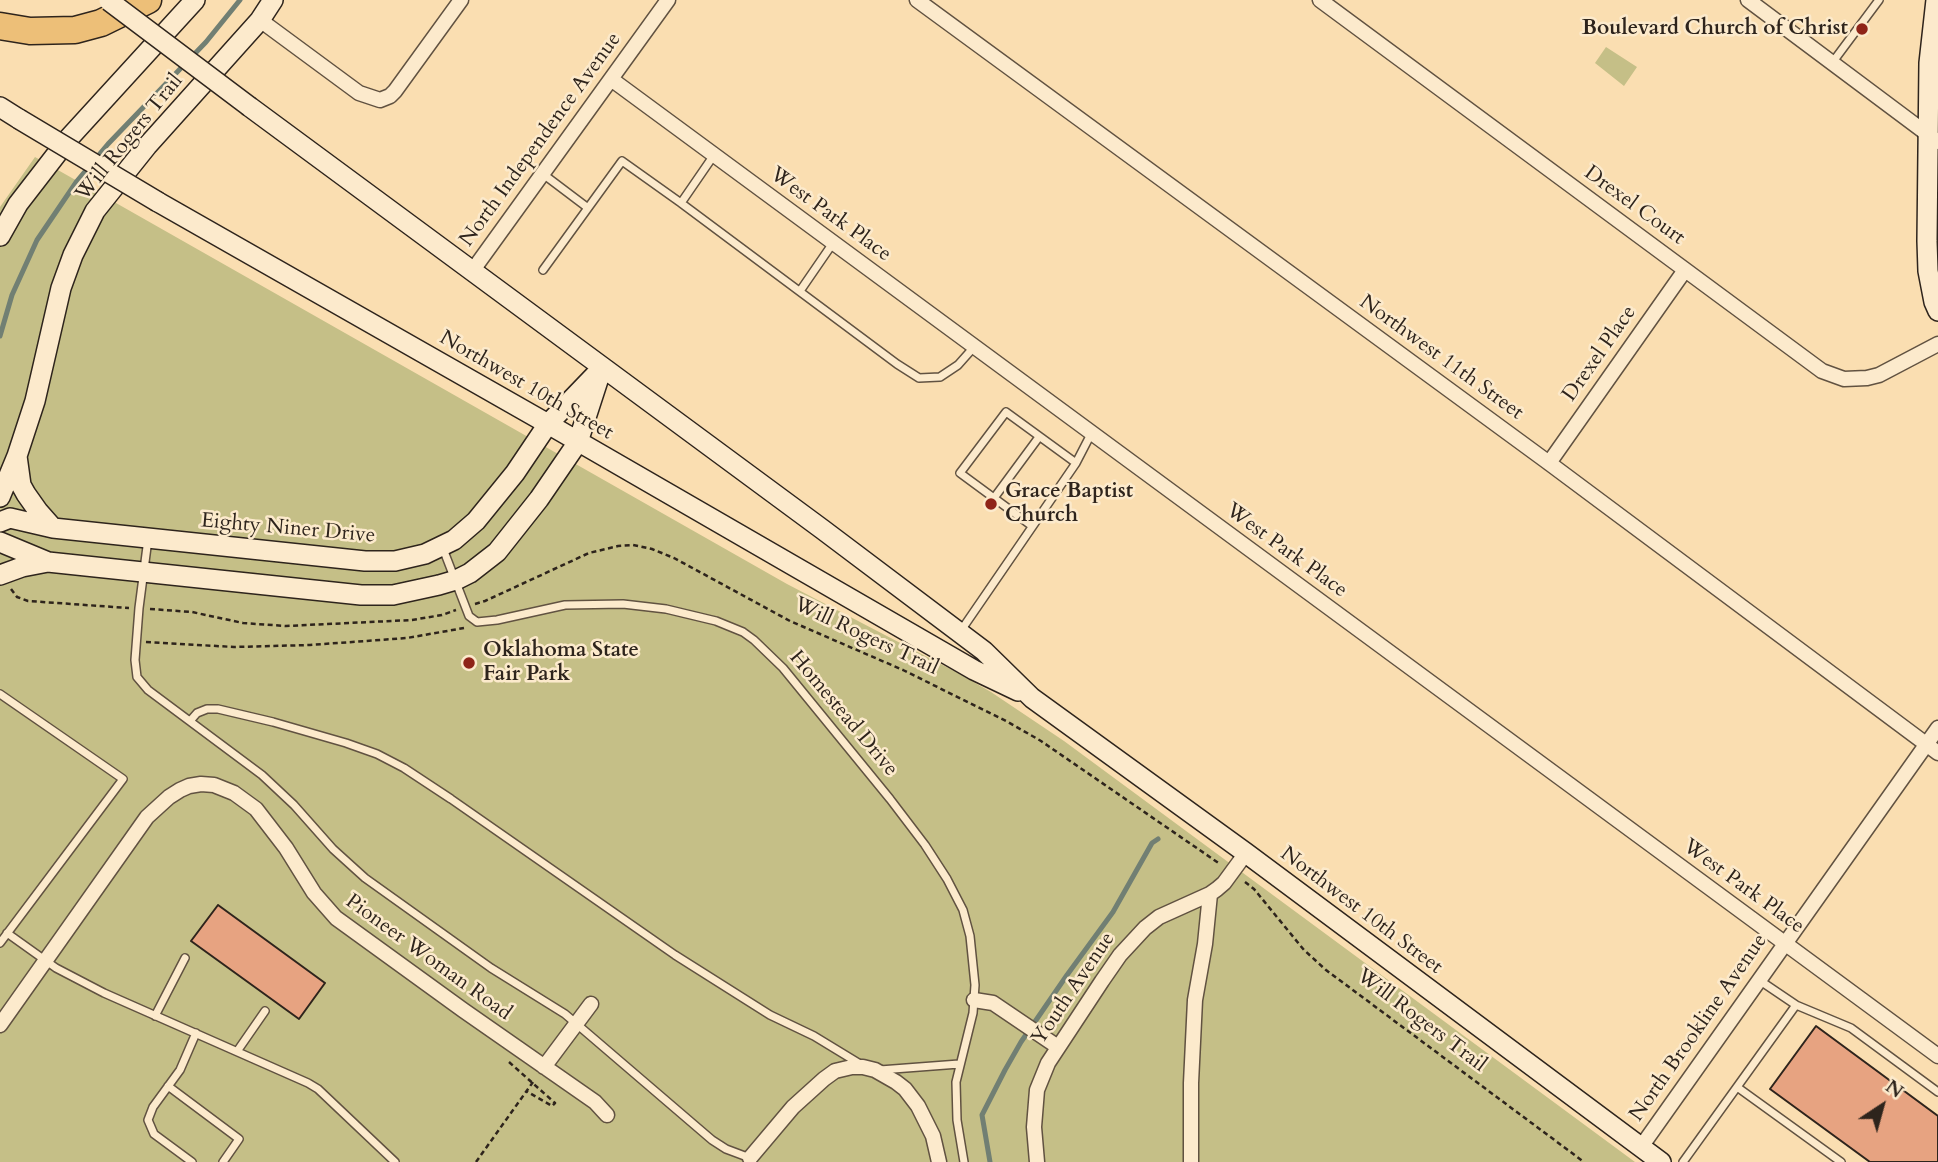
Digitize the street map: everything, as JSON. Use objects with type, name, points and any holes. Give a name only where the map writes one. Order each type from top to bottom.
[{"type":"highway","points":[[0,26],[30,31],[75,30],[101,23],[148,0]]},
{"type":"main road","points":[[0,236],[18,204],[69,138],[195,0]]},
{"type":"main road","points":[[0,497],[35,401],[61,288],[73,255],[95,211],[147,146],[260,20],[274,0]]},
{"type":"main road","points":[[1936,0],[1929,63],[1935,134],[1927,241],[1928,271],[1938,311]]},
{"type":"main road","name":"Northwest 10th Street","points":[[108,1],[984,651],[1032,698],[1661,1162]]},
{"type":"main road","name":"Northwest 10th Street","points":[[0,107],[158,202],[974,670],[1032,698]]},
{"type":"main road","points":[[5,581],[22,567],[48,562],[361,595],[393,595],[456,580],[470,573],[497,552],[539,499],[578,442],[602,368]]},
{"type":"main road","name":"Eighty Niner Drive","points":[[0,522],[10,518],[53,528],[365,561],[395,561],[425,554],[454,540],[483,513],[548,424],[602,368]]},
{"type":"main road","points":[[17,456],[19,474],[26,494],[53,528]]},
{"type":"main road","points":[[0,542],[48,562]]},
{"type":"street","points":[[260,20],[359,93],[380,100],[390,96],[402,83],[461,0]]},
{"type":"street","name":"North Independence Avenue","points":[[473,270],[668,0]]},
{"type":"street","name":"Northwest 11th Street","points":[[917,0],[1549,463],[1932,749]]},
{"type":"street","name":"Drexel Court","points":[[1320,0],[1822,370],[1844,379],[1855,380],[1879,375],[1938,344]]},
{"type":"street","points":[[1748,0],[1832,63],[1935,134]]},
{"type":"street","name":"West Park Place","points":[[611,79],[1938,1056]]},
{"type":"street","name":"Drexel Place","points":[[1549,463],[1685,270]]},
{"type":"street","name":"North Brookline Avenue","points":[[1641,1147],[1784,943],[1932,749],[1938,728]]},
{"type":"street","name":"Pioneer Woman Road","points":[[0,1025],[132,837],[159,805],[190,786],[214,785],[234,793],[256,810],[286,848],[314,893],[336,918],[595,1102],[607,1115]]},
{"type":"street","name":"Youth Avenue","points":[[1037,1162],[1034,1127],[1037,1090],[1058,1047],[1132,940],[1159,917],[1210,894],[1224,883],[1245,853]]},
{"type":"street","points":[[1191,1162],[1195,1000],[1210,894]]},
{"type":"street","points":[[974,1000],[993,1003],[1058,1047]]},
{"type":"street","points":[[544,1068],[591,1004]]},
{"type":"street","points":[[750,1158],[793,1107],[824,1079],[835,1071],[852,1067],[869,1068],[905,1089],[918,1106],[933,1136],[939,1162]]},
{"type":"lane","points":[[1832,63],[1879,0]]},
{"type":"lane","points":[[681,203],[714,155]]},
{"type":"lane","points":[[543,270],[622,161],[919,378],[945,375],[974,347]]},
{"type":"lane","points":[[543,174],[588,208]]},
{"type":"lane","points":[[800,291],[833,243]]},
{"type":"lane","points":[[1032,526],[960,473],[1006,411],[1076,463]]},
{"type":"lane","points":[[959,633],[1076,463],[1091,434]]},
{"type":"lane","points":[[994,498],[1039,437]]},
{"type":"lane","points":[[148,538],[135,660],[137,677],[148,690],[278,790],[333,849],[365,878],[491,968],[577,1023],[712,1140],[726,1149],[750,1158]]},
{"type":"lane","points":[[442,546],[466,611],[473,620]]},
{"type":"lane","name":"Homestead Drive","points":[[473,620],[482,622],[565,606],[623,604],[666,609],[716,621],[743,632],[783,667],[890,799],[947,879],[962,910],[970,936],[975,970],[974,1000],[956,1082],[964,1162]]},
{"type":"lane","points":[[0,694],[123,779],[0,943]]},
{"type":"lane","points":[[190,721],[197,713],[218,709],[273,722],[377,754],[452,799],[675,955],[770,1015],[814,1036],[869,1068],[959,1064]]},
{"type":"lane","points":[[8,933],[46,961],[80,981],[300,1078],[317,1089],[394,1162]]},
{"type":"lane","points":[[155,1016],[185,958]]},
{"type":"lane","points":[[1759,979],[1796,1006],[1851,1028],[1938,1092]]},
{"type":"lane","points":[[1682,1162],[1796,1006]]},
{"type":"lane","points":[[238,1050],[265,1011]]},
{"type":"lane","points":[[192,1162],[154,1134],[148,1120],[153,1107],[180,1070],[196,1033]]},
{"type":"lane","points":[[167,1086],[239,1139],[223,1162]]},
{"type":"lane","points":[[1737,1087],[1841,1162]]},
{"type":"path","name":"Will Rogers Trail","points":[[485,601],[589,552],[633,545],[652,549],[674,558],[790,621],[903,670],[1008,722],[1041,741],[1212,858]]},
{"type":"path","points":[[5,581],[17,597],[28,601],[191,612],[243,623],[286,626],[412,620],[442,615]]},
{"type":"path","points":[[136,641],[234,647],[310,645],[407,638],[463,629],[473,620]]},
{"type":"path","name":"Will Rogers Trail","points":[[1254,889],[1304,950],[1326,970],[1584,1162]]},
{"type":"path","points":[[520,1064],[511,1059],[509,1063],[555,1103],[552,1107],[526,1091]]},
{"type":"path","points":[[476,1162],[533,1082]]},
{"type":"shaded area","points":[[1606,47],[1637,67],[1624,86],[1595,63]]},
{"type":"shaded area","name":"Oklahoma State Fair Park","points":[[35,157],[787,584],[991,692],[1064,741],[1635,1162],[0,1162],[0,207]]},
{"type":"building","points":[[218,905],[325,983],[299,1019],[191,941]]},
{"type":"building","points":[[1816,1026],[1938,1116],[1938,1162],[1870,1162],[1770,1089]]},
{"type":"waterway","points":[[0,336],[12,295],[37,240],[77,181],[108,144],[206,42],[240,0]]},
{"type":"waterway","points":[[990,1162],[982,1115],[1005,1070],[1021,1042],[1113,912],[1152,843],[1158,839]]},
{"type":"place","name":"Boulevard Church of Christ","points":[[1862,29]]},
{"type":"place","name":"Grace Baptist Church","points":[[991,504]]},
{"type":"place","name":"Oklahoma State Fair Park","points":[[469,663]]}]
